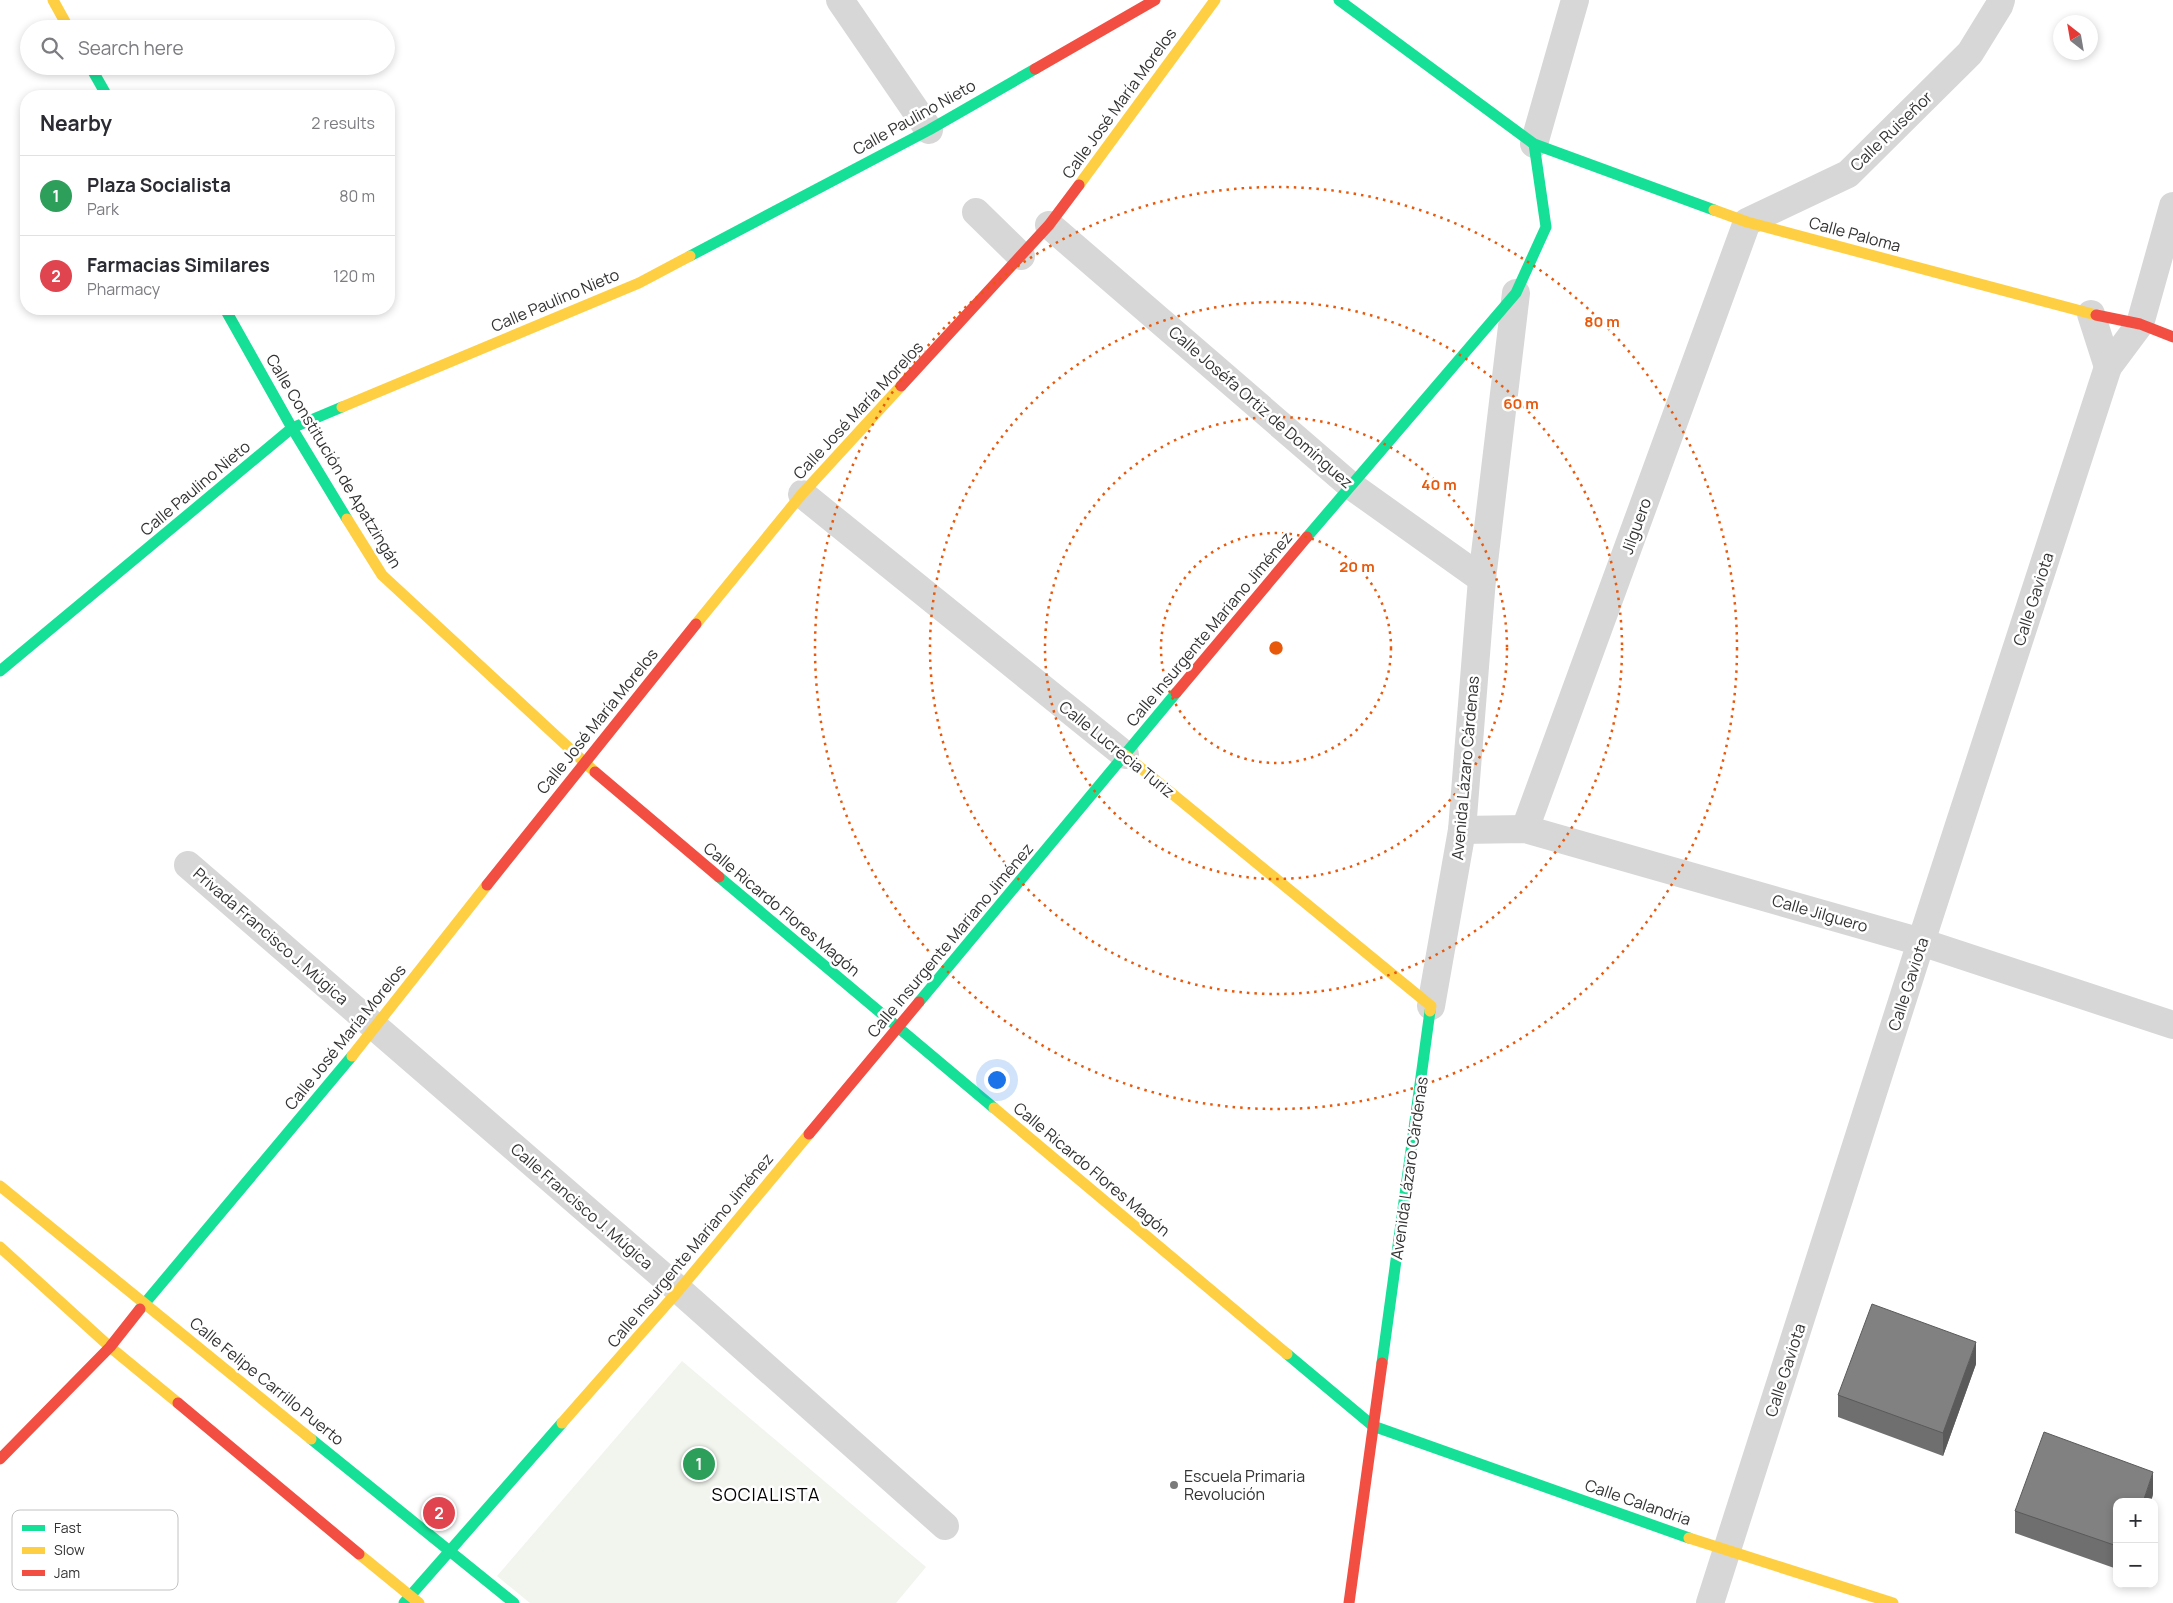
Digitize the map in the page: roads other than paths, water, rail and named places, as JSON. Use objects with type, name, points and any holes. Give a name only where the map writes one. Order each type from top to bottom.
[{"type":"street","points":[[53,0],[64,20]]},
{"type":"street","points":[[840,0],[928,130]]},
{"type":"street","name":"Calle Paulino Nieto","points":[[0,672],[292,428],[639,282],[928,130],[1154,0]]},
{"type":"street","name":"Calle José María Morelos","points":[[0,1458],[110,1347],[144,1303],[376,1027],[584,762],[802,494],[1049,225],[1215,0]]},
{"type":"street","name":"Calle Paloma","points":[[1339,0],[1534,144],[1747,222],[2091,314],[2140,324],[2173,336]]},
{"type":"street","name":"Avenida Lázaro Cárdenas","points":[[1349,1603],[1431,1006],[1462,830],[1482,579],[1516,293],[1546,227],[1534,144],[1575,0]]},
{"type":"street","name":"Calle Ruiseñor","points":[[1747,222],[1848,174],[1970,53],[1999,6],[2000,0]]},
{"type":"street","points":[[95,75],[103,90]]},
{"type":"street","name":"Calle Gaviota","points":[[1710,1603],[1921,942],[2108,367],[2140,324],[2173,206]]},
{"type":"street","points":[[976,212],[1021,256]]},
{"type":"street","name":"Jilguero","points":[[1525,829],[1747,222]]},
{"type":"street","name":"Calle Joséfa Ortiz de Domínguez","points":[[1049,225],[1350,485],[1482,579]]},
{"type":"street","name":"Calle Insurgente Mariano Jiménez","points":[[411,1601],[450,1550],[679,1290],[1350,485],[1516,293]]},
{"type":"street","points":[[2091,314],[2108,367]]},
{"type":"street","name":"Calle Constitución de Apatzingán","points":[[228,315],[292,428],[382,575],[584,762]]},
{"type":"street","name":"Calle Lucrecia Turiz","points":[[802,494],[1431,1006]]},
{"type":"street","name":"Calle Ricardo Flores Magón","points":[[584,762],[1373,1426]]},
{"type":"street","name":"Calle Jilguero","points":[[1462,830],[1525,829],[1921,942],[2173,1025]]},
{"type":"street","name":"Privada Francisco J. Múgica","points":[[188,865],[376,1027]]},
{"type":"street","name":"Calle Francisco J. Múgica","points":[[376,1027],[679,1290],[945,1526]]},
{"type":"street","name":"Calle Felipe Carrillo Puerto","points":[[0,1186],[514,1603]]},
{"type":"street","points":[[0,1247],[110,1347],[411,1601]]},
{"type":"street","name":"Calle Calandria","points":[[1373,1426],[1727,1551],[1893,1603]]},
{"type":"place","name":"Plaza Socialista","points":[[699,1464]]},
{"type":"place","name":"Escuela Primaria Revolución","points":[[1174,1485]]},
{"type":"place","name":"Farmacias Similares","points":[[439,1513]]},
{"type":"district","name":"SOCIALISTA","points":[[766,1494]]}]
